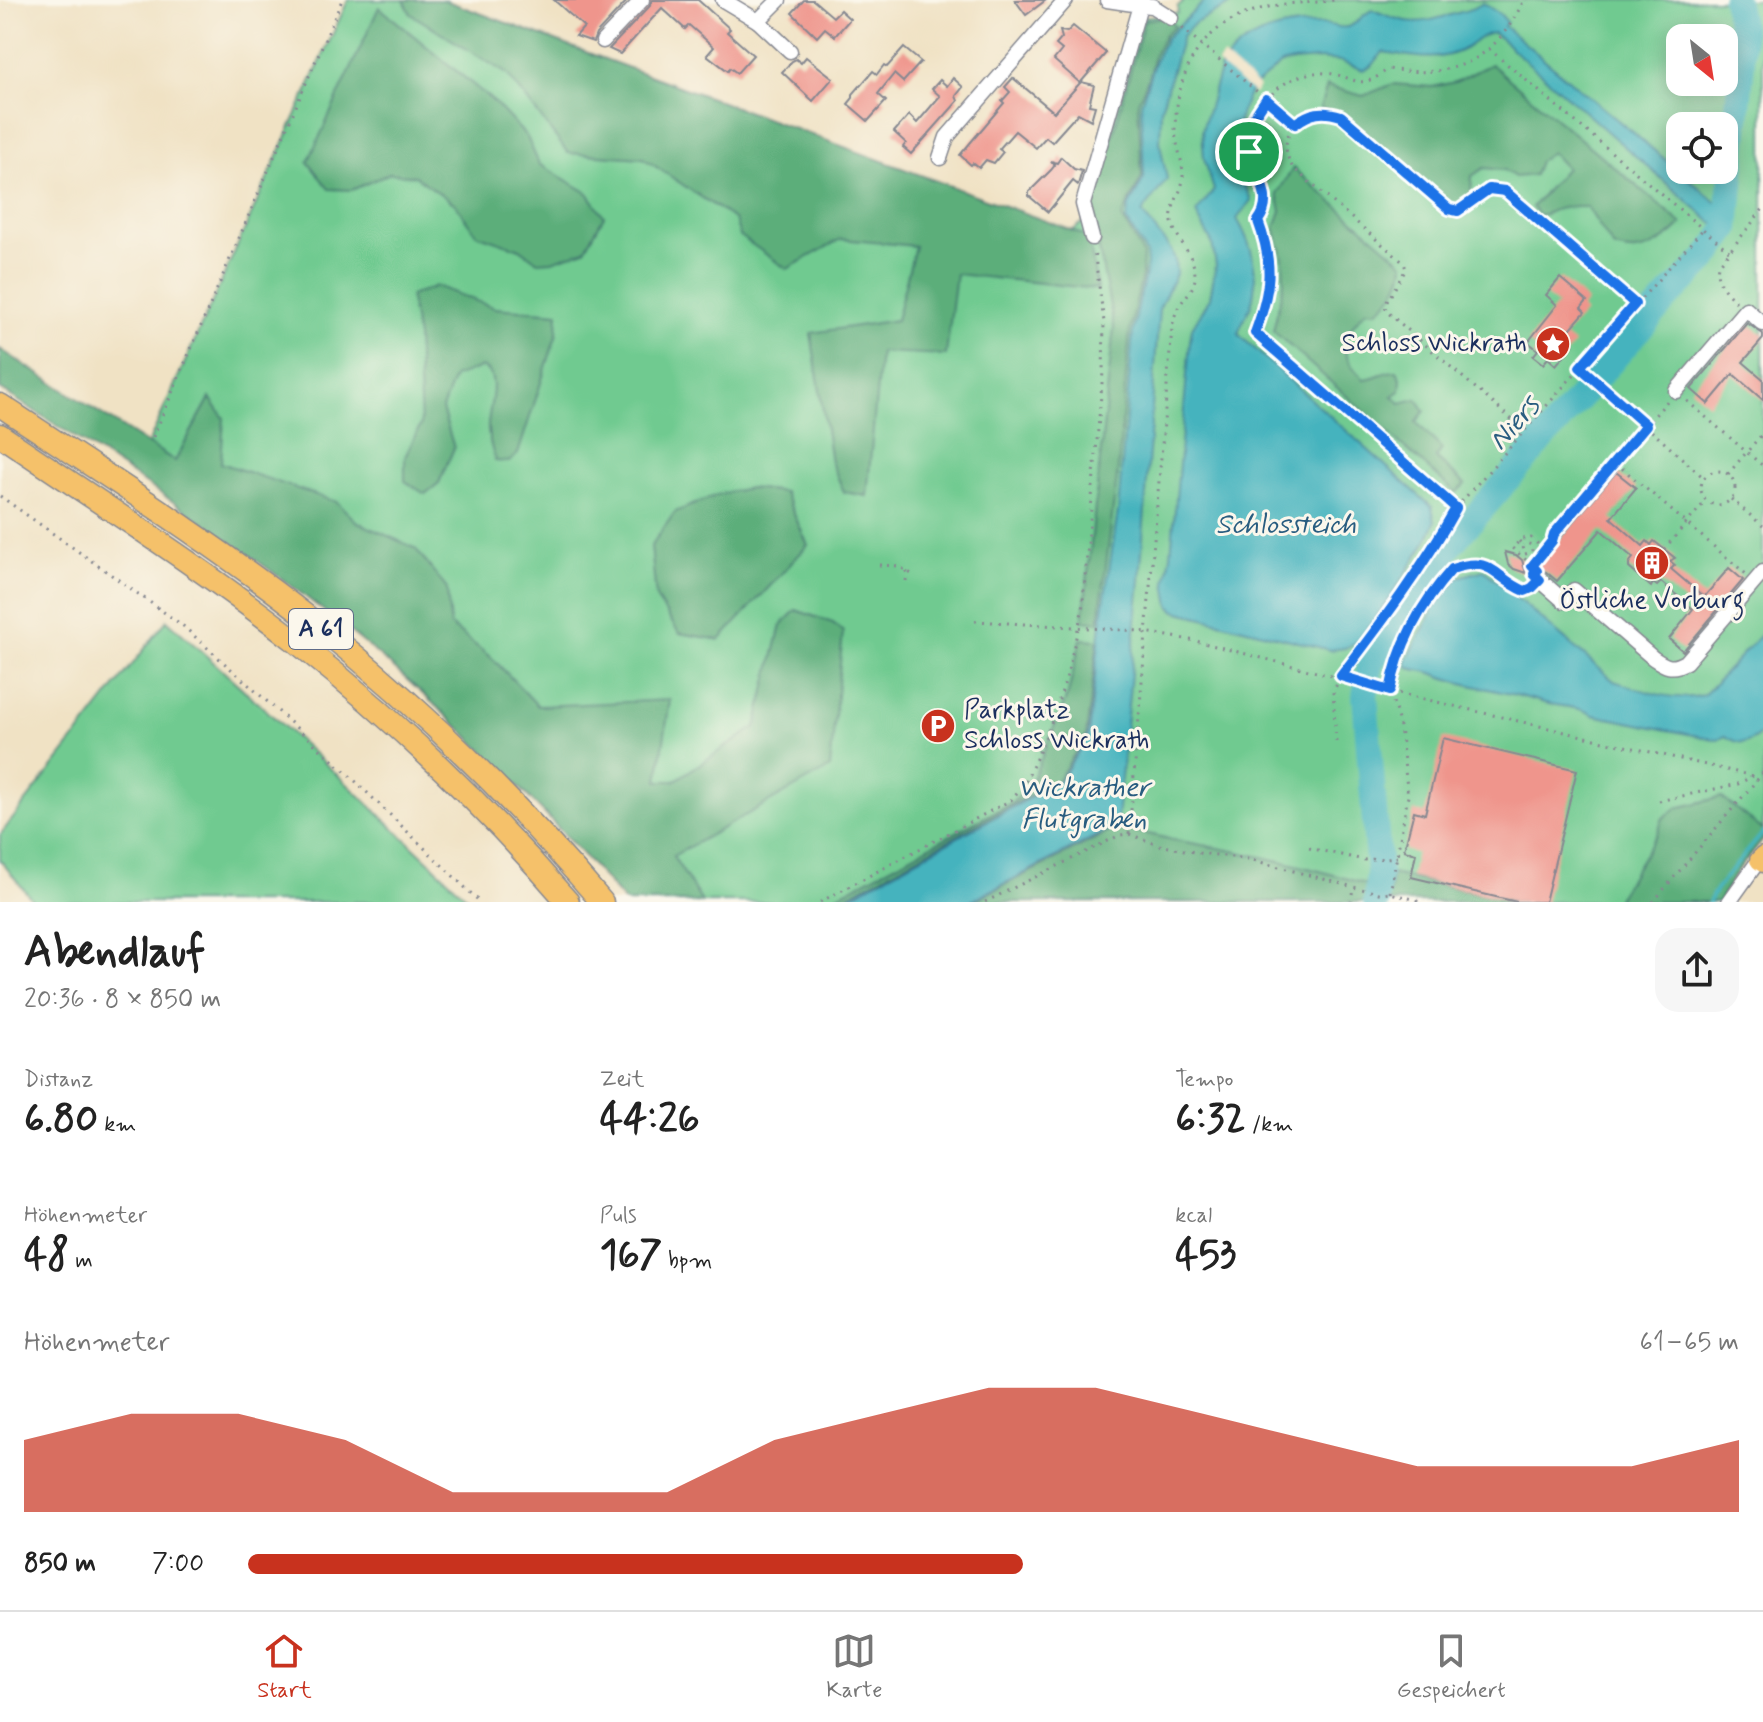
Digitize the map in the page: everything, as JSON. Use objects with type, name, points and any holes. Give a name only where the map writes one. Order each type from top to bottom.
[{"type":"highway","name":"A 61","points":[[0,405],[209,545],[309,618],[394,690],[473,765],[558,851],[602,902]]},
{"type":"highway","name":"A 61","points":[[0,435],[188,563],[298,643],[401,732],[479,806],[568,902]]},
{"type":"street","points":[[603,41],[642,0]]},
{"type":"street","points":[[723,0],[758,21],[790,51]]},
{"type":"street","points":[[758,21],[779,0]]},
{"type":"street","points":[[940,158],[947,137],[1066,0]]},
{"type":"street","points":[[1107,0],[1145,4],[1171,18]]},
{"type":"street","points":[[1092,238],[1083,204],[1145,4]]},
{"type":"street","points":[[1676,391],[1746,309],[1763,324]]},
{"type":"street","points":[[1540,580],[1564,601],[1574,590],[1653,658],[1665,667],[1676,668],[1686,662],[1759,577]]},
{"type":"street","points":[[1729,902],[1762,860]]},
{"type":"path","points":[[153,437],[342,0]]},
{"type":"path","points":[[1129,834],[1172,328],[1177,310],[1195,278],[1194,265],[1173,225],[1173,203],[1183,174],[1176,142],[1176,112],[1189,67],[1201,43],[1221,25],[1261,9],[1335,0]]},
{"type":"path","points":[[1456,508],[1255,333],[1270,282],[1269,256],[1258,221],[1265,211],[1267,197],[1254,169],[1248,135],[1266,99],[1289,80],[1309,73],[1327,73],[1358,82],[1374,81],[1388,69],[1430,74],[1464,65],[1497,41],[1524,0]]},
{"type":"path","points":[[1190,34],[1295,124]]},
{"type":"path","points":[[1489,49],[1728,250]]},
{"type":"path","points":[[1524,430],[1386,311],[1385,305],[1406,269],[1404,263],[1293,168],[1286,152],[1295,124],[1318,112],[1341,116],[1449,209],[1458,211],[1489,189],[1505,191],[1635,304]]},
{"type":"path","points":[[1746,309],[1733,300],[1716,274],[1728,250],[1763,209]]},
{"type":"path","points":[[1336,742],[1333,692],[1341,676],[1392,607],[1456,508],[1704,228]]},
{"type":"path","points":[[820,902],[1011,800],[1025,783],[1048,732],[1079,629],[1090,534],[1104,322],[1092,238]]},
{"type":"path","points":[[1580,367],[1704,478]]},
{"type":"path","points":[[1522,554],[1535,555],[1552,541],[1554,534],[1676,391],[1763,466]]},
{"type":"path","points":[[1728,474],[1763,433]]},
{"type":"path","points":[[1616,463],[1687,523],[1759,577]]},
{"type":"path","points":[[1706,501],[1701,487],[1704,478],[1713,471],[1728,474]]},
{"type":"path","points":[[1706,501],[1721,505],[1731,499],[1735,487],[1728,474]]},
{"type":"path","points":[[0,496],[182,625],[349,775],[480,902]]},
{"type":"path","points":[[1731,499],[1763,526]]},
{"type":"path","points":[[1664,549],[1706,501]]},
{"type":"path","points":[[1390,893],[1408,796],[1400,727],[1390,691],[1395,663],[1416,620],[1452,569],[1469,564],[1484,565],[1525,591],[1540,580],[1534,574],[1537,571],[1532,565],[1512,548],[1527,537],[1535,540],[1538,548],[1532,565]]},
{"type":"path","points":[[1521,543],[1522,554]]},
{"type":"path","points":[[879,565],[898,566],[915,576]]},
{"type":"path","points":[[906,581],[907,570]]},
{"type":"path","points":[[975,621],[1140,631],[1221,646],[1390,691],[1753,776],[1757,780]]},
{"type":"path","points":[[1653,902],[1763,773]]},
{"type":"path","points":[[1659,801],[1738,784],[1753,776]]},
{"type":"path","points":[[985,902],[1120,835],[1129,834],[1159,845],[1249,859],[1424,902]]},
{"type":"path","points":[[1309,848],[1364,860],[1397,857]]},
{"type":"path","points":[[1351,902],[1353,887]]},
{"type":"green space","points":[[348,0],[444,0],[1072,231],[1087,219],[1141,17],[1178,13],[1177,7],[1185,0],[1763,0],[1763,840],[1740,867],[1718,902],[629,902],[571,830],[364,629],[148,444]]},
{"type":"green space","points":[[404,0],[444,0],[1073,231],[1089,238],[1097,289],[956,274],[946,355],[880,352],[867,496],[844,492],[831,462],[811,333],[896,320],[915,246],[841,239],[787,269],[740,236],[735,220],[643,158],[568,153],[507,74],[411,14]]},
{"type":"green space","points":[[379,7],[494,102],[527,137],[539,164],[588,193],[604,216],[585,250],[552,261],[538,262],[520,249],[476,234],[455,204],[415,176],[390,173],[352,190],[329,189],[308,162]]},
{"type":"green space","points":[[1165,17],[1175,26],[1165,35],[1153,57],[1151,72],[1138,102],[1142,177],[1122,217],[1143,254],[1142,276],[1130,331],[1118,469],[1099,622],[1083,620],[1114,327],[1092,213],[1144,20]]},
{"type":"green space","points":[[1491,64],[1682,224],[1654,245],[1630,251],[1614,248],[1587,207],[1565,207],[1538,215],[1532,207],[1566,168],[1551,152],[1539,161],[1534,175],[1515,177],[1504,170],[1484,168],[1472,176],[1471,194],[1457,207],[1451,206],[1341,114],[1320,108],[1327,86],[1363,96],[1393,84],[1432,87],[1455,82]]},
{"type":"green space","points":[[1293,168],[1404,263],[1402,277],[1391,296],[1376,311],[1367,310],[1351,328],[1345,344],[1346,353],[1364,379],[1397,371],[1401,378],[1400,391],[1393,396],[1401,403],[1417,399],[1425,411],[1416,422],[1442,449],[1436,458],[1465,484],[1456,493],[1273,331],[1284,282],[1283,258],[1275,227],[1281,211],[1277,194]]},
{"type":"green space","points":[[436,286],[495,308],[558,313],[557,333],[518,454],[509,462],[495,461],[490,441],[488,421],[493,386],[488,371],[482,367],[454,377],[442,409],[454,448],[439,483],[425,494],[405,481],[405,457],[421,424],[417,337],[410,296]]},
{"type":"green space","points":[[0,349],[175,461],[210,398],[224,418],[221,463],[337,502],[357,522],[415,548],[447,589],[450,625],[494,660],[538,706],[670,700],[658,781],[674,781],[756,727],[781,625],[796,610],[833,623],[843,632],[830,768],[673,856],[702,902],[625,902],[490,758],[357,637],[208,526],[0,389]]},
{"type":"green space","points":[[749,488],[784,492],[808,545],[720,640],[679,633],[656,598],[651,546],[675,512],[720,494]]},
{"type":"green space","points":[[167,620],[472,902],[34,902],[0,860],[0,835]]},
{"type":"green space","points":[[1081,639],[1098,640],[1086,736],[1058,780],[836,902],[825,902],[1013,802],[1031,783],[1068,694]]},
{"type":"green space","points":[[1721,797],[1763,830],[1763,840],[1740,867],[1718,902],[1615,902],[1657,834],[1663,818],[1677,808]]},
{"type":"green space","points":[[1114,829],[1137,831],[1284,862],[1390,892],[1392,874],[1517,902],[971,902]]},
{"type":"water","name":"Wickrather Flutgraben","points":[[1206,0],[1239,0],[1195,23],[1182,36],[1161,109],[1160,144],[1167,179],[1142,213],[1171,250],[1176,274],[1159,309],[1140,580],[1117,819],[1112,828],[969,902],[839,902],[1059,782],[1088,736],[1118,511],[1133,331],[1147,264],[1146,253],[1126,220],[1129,206],[1144,178],[1141,104],[1155,60],[1166,38]]},
{"type":"water","name":"Schlossteich","points":[[1483,3],[1501,15],[1507,22],[1504,26],[1666,160],[1666,183],[1494,33],[1445,56],[1425,58],[1383,52],[1372,66],[1363,70],[1340,61],[1293,61],[1281,64],[1257,84],[1240,114],[1234,147],[1236,167],[1251,200],[1237,219],[1251,250],[1255,271],[1254,294],[1238,334],[1432,507],[1435,522],[1426,542],[1387,603],[1356,643],[1345,648],[1330,650],[1176,611],[1170,606],[1166,582],[1190,341],[1192,328],[1210,298],[1216,265],[1212,243],[1196,213],[1214,190],[1204,158],[1202,130],[1221,67],[1241,46],[1279,28],[1322,24],[1347,27],[1373,10],[1405,21],[1421,22]]},
{"type":"water","name":"Schlossteich","points":[[1667,184],[1695,184],[1726,210],[1731,217],[1731,226],[1725,231]]},
{"type":"water","points":[[1484,570],[1614,681],[1658,694],[1682,697],[1704,695],[1763,632],[1763,732],[1744,743],[1725,736],[1718,740],[1593,715],[1581,709],[1547,704],[1408,667],[1406,661],[1432,613],[1430,609],[1436,606],[1459,577]]},
{"type":"pier","points":[[1223,56],[1259,87],[1254,94],[1218,64]]},
{"type":"building","points":[[554,0],[628,0],[596,34],[593,42],[576,36],[584,27]]},
{"type":"building","points":[[652,0],[698,0],[753,55],[737,73],[730,68],[728,71],[707,55],[714,47],[689,25],[685,29],[662,8],[620,54],[609,49]]},
{"type":"building","points":[[804,0],[813,0],[833,17],[840,10],[850,19],[835,36],[825,28],[817,37],[792,13]]},
{"type":"building","points":[[1015,0],[1046,0],[1026,15]]},
{"type":"building","points":[[1073,26],[1106,53],[1081,82],[1094,85],[1089,105],[1095,106],[1091,120],[1078,113],[1052,142],[1046,137],[1036,148],[1015,131],[999,149],[1003,152],[994,163],[986,160],[979,168],[973,163],[971,165],[960,155],[1004,103],[1002,101],[1010,92],[1005,87],[1013,78],[1054,112],[1080,83],[1054,60],[1062,50],[1056,45],[1062,38],[1060,31],[1067,32]]},
{"type":"building","points":[[904,48],[921,62],[903,82],[894,74],[878,94],[886,101],[868,121],[848,104],[873,71],[877,74],[884,65],[887,67]]},
{"type":"building","points":[[806,57],[833,78],[813,101],[782,72],[792,61],[796,59],[801,63]]},
{"type":"building","points":[[953,78],[963,87],[956,96],[958,101],[911,154],[903,147],[906,143],[894,132],[909,115],[917,123],[940,96],[932,89],[940,80],[947,86]]},
{"type":"building","points":[[1061,157],[1074,169],[1082,171],[1078,185],[1073,181],[1048,212],[1029,196],[1029,192],[1055,165],[1051,161],[1057,163]]},
{"type":"building","points":[[1560,278],[1587,301],[1581,308],[1585,312],[1564,336],[1574,344],[1556,365],[1548,358],[1543,364],[1533,356],[1538,350],[1528,342],[1557,305],[1546,295]]},
{"type":"building","points":[[1747,323],[1763,334],[1763,339],[1743,362],[1763,379],[1763,400],[1733,374],[1708,404],[1691,389]]},
{"type":"building","points":[[1616,472],[1636,488],[1611,518],[1643,546],[1647,541],[1651,545],[1654,541],[1675,558],[1670,561],[1675,565],[1671,569],[1704,597],[1729,568],[1743,580],[1683,651],[1669,639],[1693,609],[1661,582],[1657,586],[1653,583],[1651,587],[1629,568],[1633,558],[1601,530],[1557,581],[1546,572],[1534,569]]},
{"type":"building","points":[[1505,552],[1522,560],[1526,573],[1508,564]]},
{"type":"building","points":[[1443,738],[1577,770],[1545,902],[1517,902],[1411,877],[1416,853],[1404,850],[1414,811],[1425,814]]},
{"type":"waterway","name":"Niers","points":[[1376,902],[1379,873],[1365,696],[1370,664],[1452,543],[1668,297],[1708,257],[1727,229],[1742,61],[1741,27],[1735,0]]},
{"type":"waterway","points":[[1709,902],[1716,889],[1763,833]]},
{"type":"place","name":"Schloss Wickrath","points":[[1553,344]]},
{"type":"place","name":"Östliche Vorburg","points":[[1652,563]]},
{"type":"place","name":"Parkplatz Schloss Wickrath","points":[[938,726]]},
{"type":"route","points":[[1266,99],[1295,124],[1318,112],[1341,116],[1449,209],[1458,211],[1489,189],[1505,191],[1635,304],[1580,367],[1646,425],[1554,534],[1532,566],[1540,580],[1532,588],[1525,591],[1516,587],[1484,565],[1469,564],[1452,569],[1416,620],[1395,663],[1390,691],[1341,676],[1392,607],[1456,508],[1255,333],[1270,282],[1269,256],[1258,221],[1265,211],[1267,197],[1249,152],[1248,135],[1266,99]]}]
